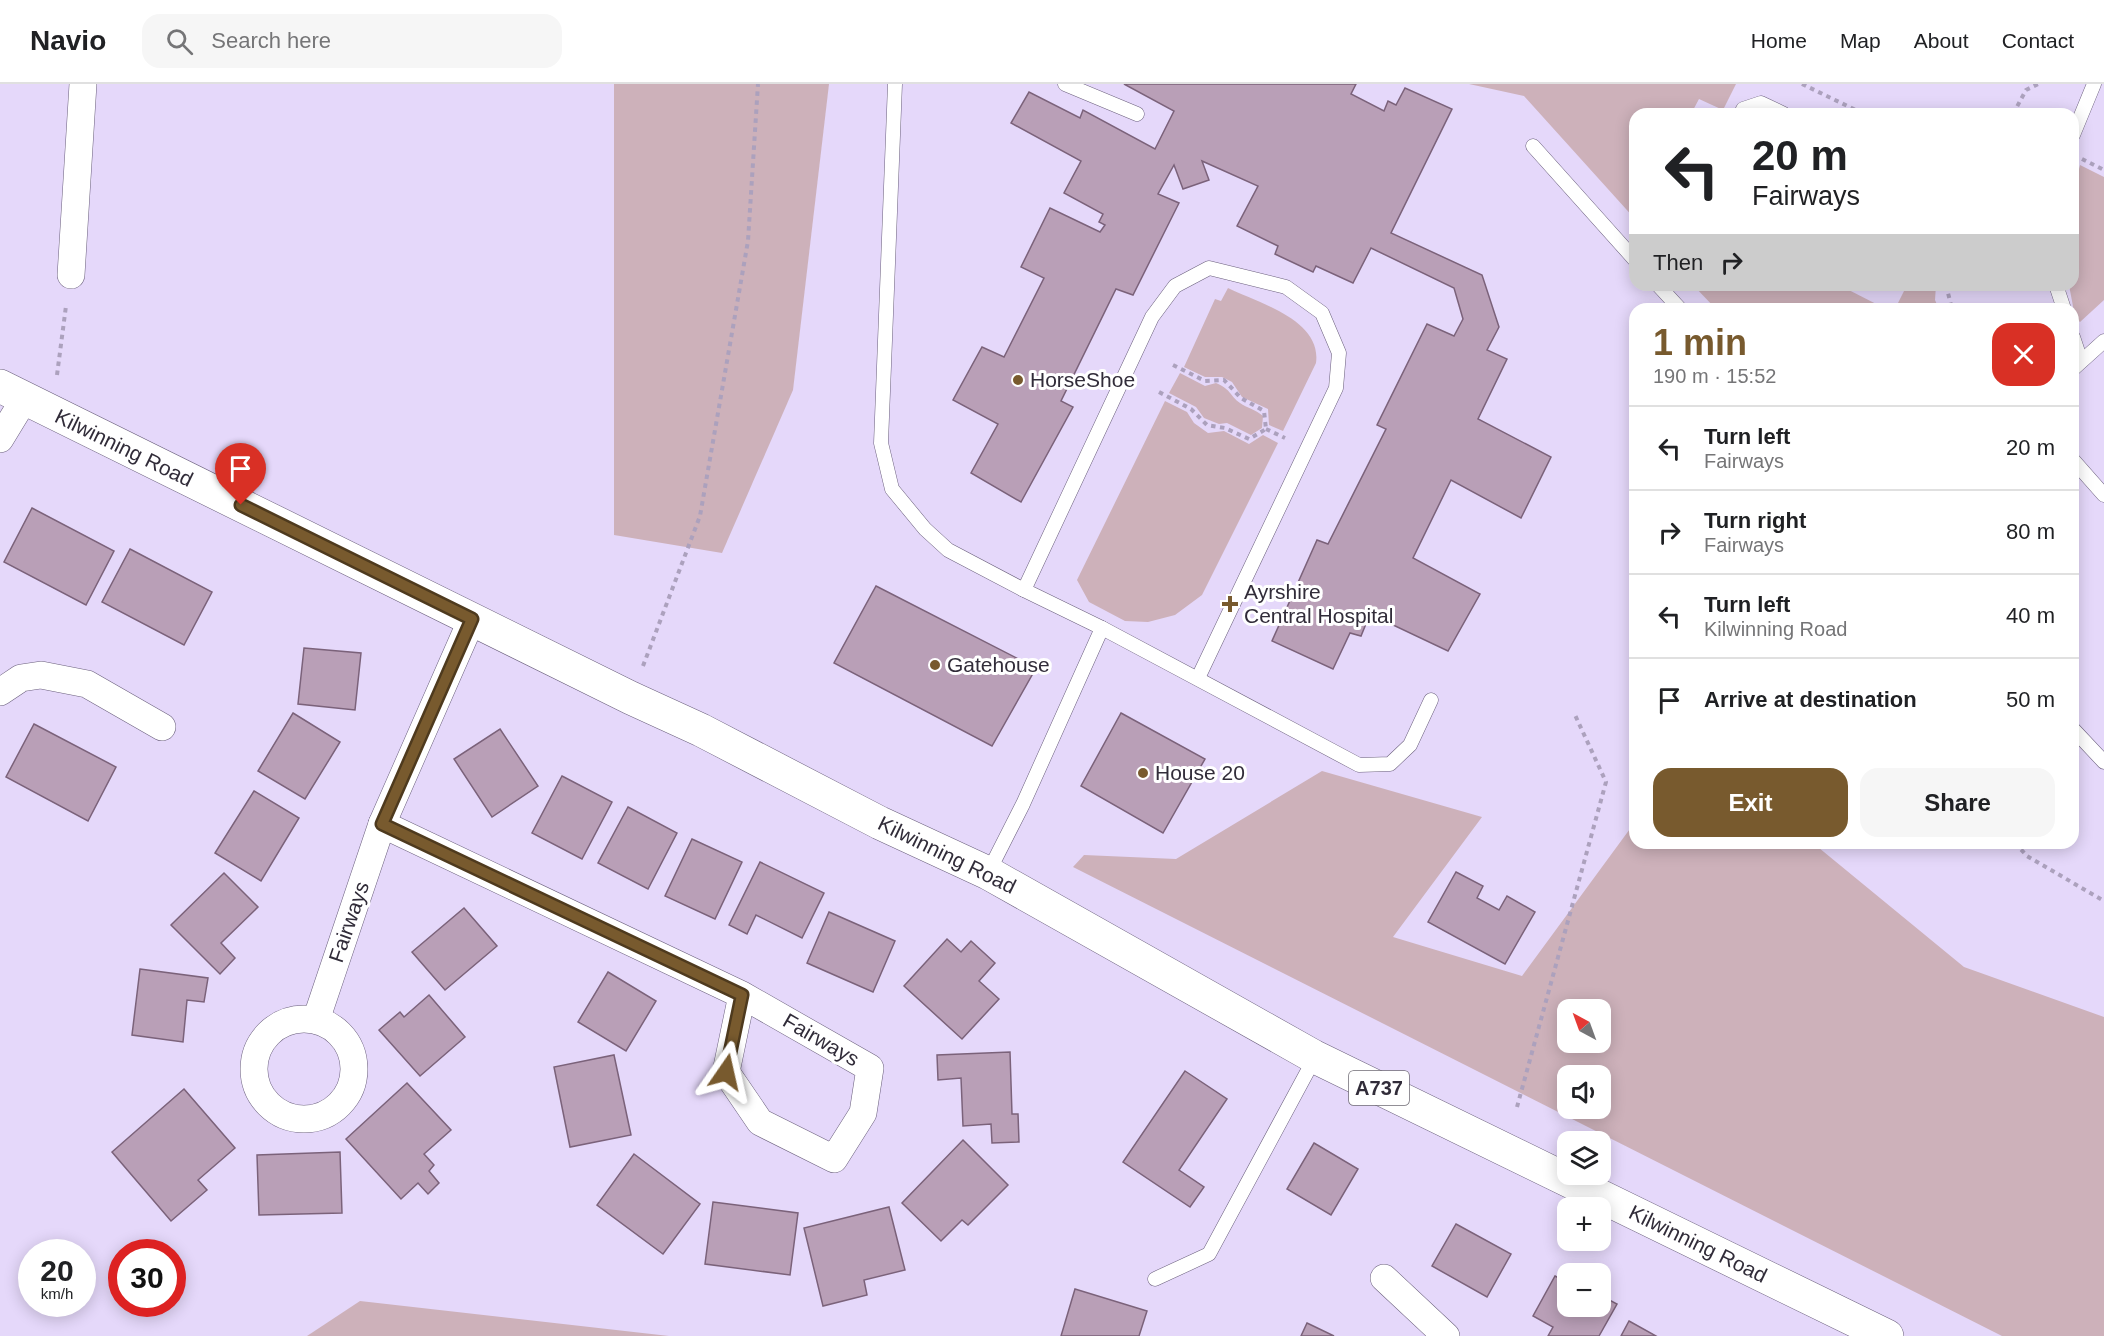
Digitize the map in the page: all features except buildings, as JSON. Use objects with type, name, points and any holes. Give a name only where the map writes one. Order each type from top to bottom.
[{"type":"main road","name":"Kilwinning Road","points":[[25,399],[631,698],[701,730],[880,823],[988,873],[1313,1056],[1887,1336]]},
{"type":"street","points":[[71,275],[83,84]]},
{"type":"street","points":[[0,440],[25,399]]},
{"type":"street","name":"Fairways","points":[[316,1020],[382,824],[472,619]]},
{"type":"street","points":[[0,692],[21,678],[41,675],[87,684],[162,727]]},
{"type":"street","name":"Fairways","points":[[382,824],[742,995],[870,1068],[863,1113],[834,1159],[760,1122],[726,1072],[742,995]]},
{"type":"street","points":[[1384,1278],[1446,1336]]},
{"type":"lane","points":[[895,84],[881,443],[892,489],[924,529],[948,550],[1024,591],[1198,678],[1359,765],[1390,764],[1410,745],[1431,700]]},
{"type":"lane","points":[[1065,84],[1137,114]]},
{"type":"lane","points":[[2079,120],[2094,84]]},
{"type":"lane","points":[[1746,108],[1761,103],[1771,108]]},
{"type":"lane","points":[[1533,146],[1629,253]]},
{"type":"lane","points":[[1024,591],[1152,317],[1175,286],[1209,268],[1286,287],[1322,312],[1339,352],[1336,388],[1198,678]]},
{"type":"lane","points":[[1664,291],[1674,303]]},
{"type":"lane","points":[[2079,363],[2104,341]]},
{"type":"lane","points":[[2079,467],[2104,495]]},
{"type":"lane","points":[[988,873],[1023,804],[1102,628]]},
{"type":"lane","points":[[2079,735],[2104,762]]},
{"type":"lane","points":[[1155,1279],[1209,1254],[1312,1063],[1313,1056]]},
{"type":"path","points":[[631,698],[700,516],[748,241],[758,84]]},
{"type":"path","points":[[1802,84],[1852,108]]},
{"type":"path","points":[[2016,108],[2026,90],[2038,84]]},
{"type":"path","points":[[2079,157],[2104,170]]},
{"type":"path","points":[[25,399],[71,275]]},
{"type":"path","points":[[1160,392],[1191,409],[1207,425],[1225,428],[1250,439],[1266,429],[1264,411],[1241,398],[1224,380],[1204,381],[1173,365]]},
{"type":"path","points":[[1516,1107],[1606,782],[1575,715]]},
{"type":"path","points":[[2020,849],[2026,855],[2104,901]]},
{"type":"shaded area","points":[[614,84],[829,84],[793,390],[722,553],[614,535]]},
{"type":"shaded area","points":[[1469,84],[1736,84],[1724,108],[1719,108],[1699,99],[1694,108],[1629,108],[1629,212],[1524,96]]},
{"type":"shaded area","points":[[2080,165],[2104,177],[2104,300],[2080,322],[2079,303],[2072,303],[2070,291],[2079,291]]},
{"type":"shaded area","points":[[1228,288],[1286,315],[1309,335],[1315,348],[1316,363],[1283,431],[1269,425],[1268,409],[1242,397],[1232,382],[1222,377],[1205,377],[1184,367],[1215,299],[1221,301]]},
{"type":"shaded area","points":[[1699,291],[1851,291],[1874,303],[1710,303]]},
{"type":"shaded area","points":[[1904,291],[1936,291],[1936,303],[1898,303]]},
{"type":"shaded area","points":[[1180,373],[1205,386],[1216,383],[1225,388],[1240,403],[1263,416],[1262,428],[1251,435],[1227,423],[1219,424],[1204,418],[1196,407],[1169,393]]},
{"type":"shaded area","points":[[1165,401],[1187,412],[1194,423],[1208,433],[1224,431],[1249,444],[1263,435],[1278,443],[1202,595],[1175,615],[1148,622],[1125,621],[1089,602],[1077,580]]},
{"type":"shaded area","points":[[1322,771],[1482,817],[1393,937],[1522,976],[1629,830],[1629,849],[1820,849],[1964,967],[2104,1017],[2104,1336],[2002,1336],[1611,1139],[1611,1131],[1596,1131],[1572,1119],[1611,1119],[1611,1065],[1557,1065],[1557,1111],[1073,867],[1084,855],[1176,859]]},
{"type":"shaded area","points":[[360,1301],[669,1336],[307,1336]]},
{"type":"place","name":"HorseShoe","points":[[1018,380]]},
{"type":"place","name":"Ayrshire Central Hospital","points":[[1230,604]]},
{"type":"place","name":"Gatehouse","points":[[935,665]]},
{"type":"place","name":"House 20","points":[[1143,773]]},
{"type":"route","points":[[241,505],[472,619],[382,824],[742,995],[726,1072]]}]
